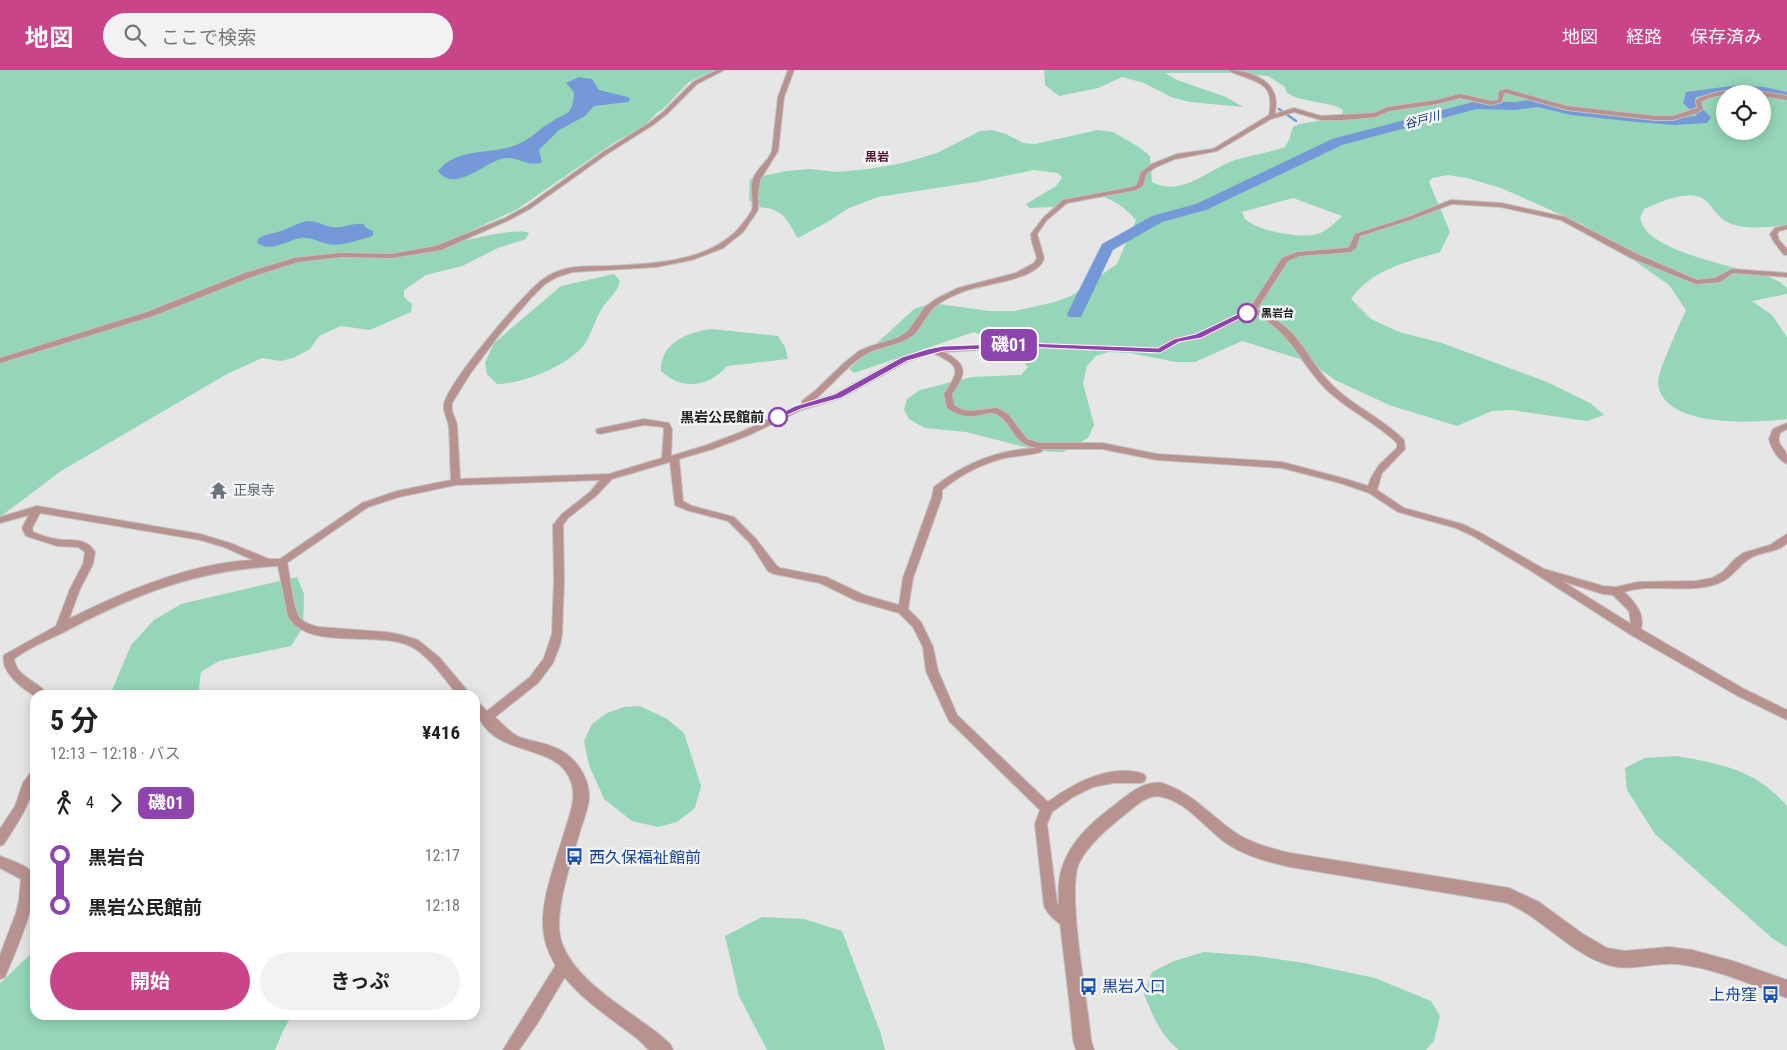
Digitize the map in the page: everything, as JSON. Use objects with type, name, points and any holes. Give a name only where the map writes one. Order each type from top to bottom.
[{"type":"street","points":[[0,361],[150,314],[248,275],[296,260],[341,255],[392,256],[438,248],[529,208],[605,153],[665,114],[695,83],[721,70]]},
{"type":"street","points":[[456,482],[453,424],[448,411],[448,403],[516,309],[554,275],[575,270],[668,262],[687,258],[716,248],[736,236],[755,210],[756,179],[772,159],[775,151],[781,97],[791,70]]},
{"type":"street","points":[[1231,70],[1258,78],[1270,88],[1274,99],[1273,116]]},
{"type":"street","points":[[33,690],[11,669],[8,658],[12,654],[113,603],[166,581],[204,570],[265,562],[282,562],[365,505],[397,494],[456,482],[609,477],[744,434],[798,408],[813,398],[832,377],[863,352],[909,336],[920,326],[928,309],[952,293],[973,285],[1027,271],[1038,264],[1042,255],[1034,239],[1034,234],[1060,204],[1072,199],[1134,189],[1140,186],[1143,173],[1155,166],[1178,156],[1215,150],[1273,116],[1290,111],[1328,118],[1370,116],[1388,109],[1437,102],[1460,96],[1496,103],[1501,99],[1501,92],[1506,90],[1567,108],[1664,119],[1698,111],[1698,101],[1701,99],[1726,93],[1765,94],[1786,98]]},
{"type":"street","points":[[798,408],[838,396],[904,359],[934,350],[1026,345],[1160,350],[1177,340],[1199,336],[1253,310],[1285,260],[1293,255],[1348,250],[1352,248],[1357,235],[1408,219],[1451,202],[1501,205],[1563,218],[1634,256],[1696,282],[1717,280],[1732,271],[1787,276]]},
{"type":"street","points":[[1787,227],[1776,229],[1773,234],[1776,241],[1787,253]]},
{"type":"street","points":[[1253,310],[1268,316],[1284,328],[1331,389],[1401,442],[1401,449],[1376,475],[1372,491]]},
{"type":"street","points":[[934,350],[950,358],[957,365],[959,378],[948,394],[948,402],[955,409],[971,414],[994,410],[999,412],[1005,416],[1024,441],[1030,444],[1040,446],[1102,446],[1165,458],[1282,466],[1343,481],[1372,491],[1401,510],[1459,526],[1476,534],[1538,570],[1636,632],[1740,692],[1787,715]]},
{"type":"street","points":[[600,431],[644,422],[666,425],[678,503],[689,508],[731,519],[753,541],[772,568],[778,571],[822,580],[860,598],[903,610],[917,625],[928,647],[932,671],[953,718],[1047,809]]},
{"type":"street","points":[[1787,426],[1776,431],[1773,436],[1775,445],[1787,461]]},
{"type":"street","points":[[903,610],[908,578],[938,489],[963,470],[1016,451],[1070,450],[1070,446]]},
{"type":"street","points":[[609,477],[592,494],[564,516],[558,525],[559,580],[557,634],[556,645],[549,660],[534,680],[481,712],[510,740],[557,755],[571,767],[581,786],[578,812],[554,899],[550,922],[553,944],[564,965],[581,984],[664,1050]]},
{"type":"street","points":[[0,520],[37,509],[200,537],[227,545],[265,562]]},
{"type":"street","points":[[37,509],[27,528],[29,534],[57,543],[77,542],[84,545],[90,552],[88,564],[75,588],[60,629]]},
{"type":"street","points":[[1616,592],[1622,589],[1646,586],[1707,584],[1730,573],[1736,562],[1746,555],[1772,550],[1781,546],[1787,537]]},
{"type":"street","points":[[282,562],[292,613],[300,624],[313,630],[383,635],[414,643],[432,657],[461,690]]},
{"type":"street","points":[[1538,570],[1603,590],[1616,592],[1632,607],[1637,616],[1636,632]]},
{"type":"street","points":[[1069,922],[1052,906],[1041,824],[1047,809],[1076,788],[1099,780],[1121,775],[1140,778]]},
{"type":"street","points":[[0,840],[20,808],[30,783]]},
{"type":"street","points":[[1085,1050],[1082,1040],[1069,922],[1068,876],[1070,866],[1078,849],[1110,818],[1139,795],[1154,789],[1178,796],[1228,837],[1256,851],[1290,860],[1509,896],[1534,908],[1586,946],[1605,956],[1628,960],[1658,955],[1683,957],[1705,962],[1787,990]]},
{"type":"street","points":[[0,862],[21,871],[27,876],[28,885],[26,903],[0,972]]},
{"type":"street","points":[[510,1050],[523,1035],[546,991],[564,965]]},
{"type":"green space","points":[[0,70],[715,70],[689,82],[644,126],[612,144],[516,210],[442,244],[446,245],[501,233],[529,233],[526,239],[498,248],[462,266],[426,275],[404,290],[404,297],[412,304],[411,312],[370,330],[341,326],[319,336],[310,349],[293,358],[281,361],[262,358],[227,374],[61,471],[0,517]]},
{"type":"green space","points":[[1044,70],[1787,70],[1787,225],[1756,228],[1732,224],[1722,219],[1706,201],[1692,195],[1676,197],[1644,209],[1640,218],[1645,229],[1654,238],[1667,245],[1720,264],[1767,276],[1780,282],[1787,288],[1787,294],[1752,301],[1772,315],[1787,337],[1787,419],[1754,422],[1712,420],[1675,408],[1663,397],[1658,382],[1665,359],[1686,310],[1669,285],[1582,224],[1501,188],[1467,178],[1448,175],[1432,178],[1429,182],[1450,232],[1440,252],[1391,268],[1369,280],[1351,299],[1371,319],[1399,332],[1442,343],[1547,382],[1590,403],[1604,415],[1587,421],[1511,410],[1492,411],[1457,426],[1389,405],[1335,380],[1310,362],[1242,341],[1195,362],[1176,362],[1130,353],[1109,352],[1096,356],[1087,366],[1083,383],[1094,425],[1088,438],[1063,452],[1040,451],[966,432],[925,428],[909,419],[904,410],[907,399],[920,390],[972,377],[1021,375],[1028,367],[1011,350],[974,332],[854,373],[849,369],[914,309],[931,303],[989,311],[1014,311],[1055,302],[1071,296],[1117,264],[1136,220],[1118,204],[1097,196],[1052,207],[1029,208],[1026,204],[1056,186],[1062,178],[1058,173],[1034,170],[976,182],[878,197],[849,208],[798,238],[781,214],[774,210],[757,206],[749,200],[750,179],[786,171],[810,169],[836,172],[903,163],[937,153],[980,131],[992,130],[1006,134],[1023,143],[1035,144],[1098,130],[1113,132],[1139,147],[1150,156],[1152,182],[1174,187],[1195,180],[1235,160],[1285,147],[1293,127],[1300,124],[1341,117],[1343,110],[1336,106],[1297,98],[1287,93],[1285,87],[1268,76],[1231,73],[1165,73],[1177,80],[1226,97],[1243,107],[1190,102],[1171,97],[1144,83],[1122,77],[1098,88],[1059,96],[1045,85]],"holes":[[[1293,198],[1342,216],[1331,227],[1321,233],[1290,235],[1259,227],[1245,219],[1242,212]]]},
{"type":"green space","points":[[614,274],[620,281],[617,289],[603,306],[586,342],[569,358],[546,372],[520,381],[497,384],[487,374],[485,363],[494,343],[561,286]]},
{"type":"green space","points":[[712,329],[778,336],[785,347],[788,359],[727,366],[712,378],[695,384],[678,382],[661,371],[662,361],[670,346],[685,336]]},
{"type":"green space","points":[[297,577],[304,594],[303,627],[291,646],[219,661],[201,672],[199,690],[112,690],[131,645],[154,620],[181,604]]},
{"type":"green space","points":[[640,706],[667,719],[684,733],[701,786],[695,808],[677,822],[658,827],[632,821],[604,799],[589,765],[584,741],[592,724],[607,713],[624,707]]},
{"type":"green space","points":[[1676,756],[1737,770],[1763,784],[1787,806],[1787,947],[1773,939],[1655,834],[1627,790],[1625,768],[1645,758]]},
{"type":"green space","points":[[762,917],[804,919],[842,931],[881,1034],[885,1050],[767,1050],[739,996],[725,936]]},
{"type":"green space","points":[[1204,952],[1256,956],[1304,963],[1375,978],[1431,1001],[1440,1016],[1434,1041],[1426,1050],[1179,1050],[1162,1031],[1144,994],[1152,972],[1174,961]]},
{"type":"green space","points":[[30,955],[30,1020],[289,1020],[275,1050],[0,1050],[0,983]]},
{"type":"water","points":[[579,77],[592,79],[599,90],[630,99],[628,102],[594,106],[585,116],[559,130],[539,150],[542,162],[531,163],[506,158],[469,175],[452,179],[445,177],[438,171],[455,158],[506,148],[521,143],[571,110],[574,92],[566,83]]},
{"type":"water","points":[[307,221],[331,227],[364,224],[365,227],[373,231],[373,235],[338,245],[305,238],[268,247],[257,243],[258,239],[263,236]]},
{"type":"waterway","name":"谷戸川","points":[[1075,314],[1107,247],[1157,219],[1201,207],[1337,142],[1477,105],[1515,106],[1538,103],[1571,111],[1675,121],[1703,120],[1705,117],[1689,103],[1690,95],[1714,91],[1751,89],[1787,96]]},
{"type":"waterway","points":[[1279,109],[1296,121]]},
{"type":"bus line","name":"磯01","points":[[778,417],[798,408],[838,396],[904,359],[928,351],[943,348],[1014,345],[1160,350],[1177,340],[1199,336],[1247,313]]},
{"type":"place","name":"黒岩台","points":[[1247,313]]},
{"type":"place","name":"黒岩公民館前","points":[[778,417]]},
{"type":"place","name":"正泉寺","points":[[219,490]]},
{"type":"place","name":"西久保福祉館前","points":[[575,857]]},
{"type":"place","name":"黒岩入口","points":[[1088,986]]},
{"type":"place","name":"上舟窪","points":[[1771,994]]},
{"type":"district","name":"黒岩","points":[[877,157]]}]
